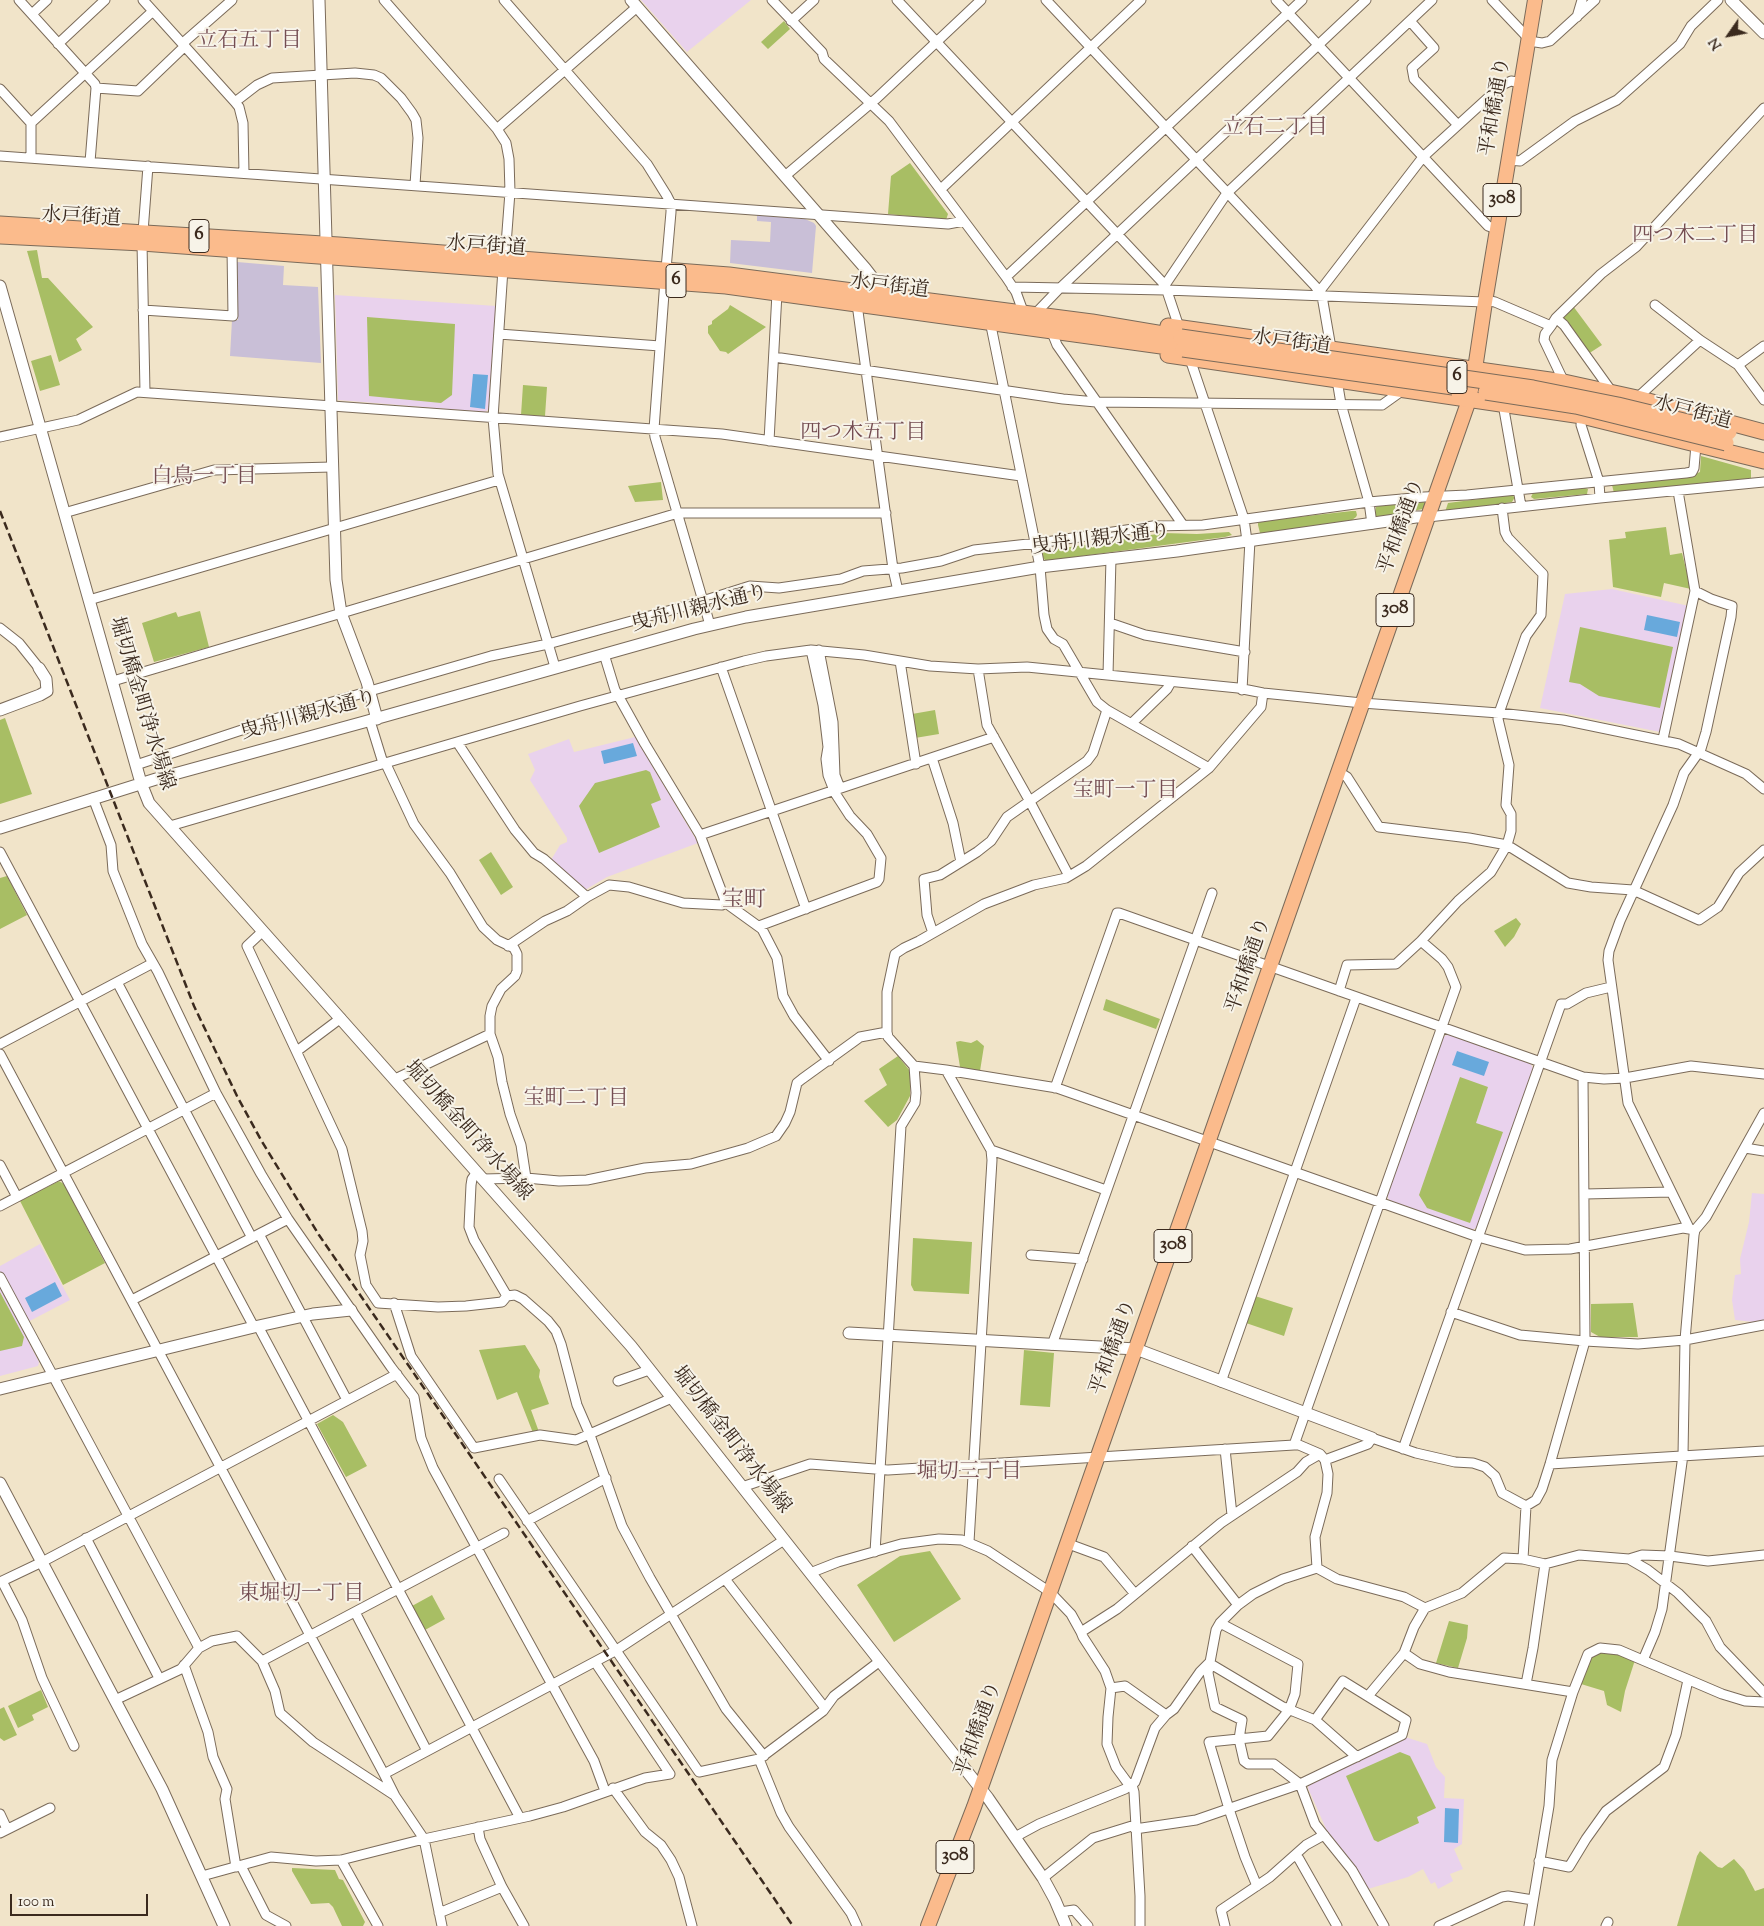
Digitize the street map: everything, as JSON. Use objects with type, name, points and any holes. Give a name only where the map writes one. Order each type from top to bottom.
[{"type":"highway","name":"水戸街道","points":[[0,224],[142,237],[504,264],[665,275],[778,280],[870,299],[896,308],[1051,330],[1092,329]]},
{"type":"highway","name":"水戸街道","points":[[0,236],[142,237],[232,249],[327,250]]},
{"type":"highway","name":"水戸街道","points":[[665,275],[726,286],[777,292],[1029,314],[1092,329],[1183,343],[1533,388],[1618,405],[1728,437],[1764,454]]},
{"type":"highway","points":[[1092,329],[1131,348],[1183,343],[1331,348],[1564,382],[1637,398],[1764,432]]},
{"type":"highway","points":[[1183,343],[1337,380],[1582,416],[1764,461]]},
{"type":"highway","name":"水戸街道","points":[[1728,437],[1764,440]]},
{"type":"main road","name":"平和橋通り","points":[[928,1926],[981,1788],[1469,400],[1536,0]]},
{"type":"street","points":[[20,0],[96,88],[90,162]]},
{"type":"street","points":[[32,14],[47,0]]},
{"type":"street","points":[[58,44],[105,0]]},
{"type":"street","points":[[143,0],[239,107],[243,123],[244,173]]},
{"type":"street","points":[[96,88],[138,91],[232,0]]},
{"type":"street","points":[[319,0],[334,528],[336,580],[341,613],[369,692],[373,720],[384,763],[414,824],[450,873],[483,926],[496,940],[514,948],[518,954],[517,971],[496,996],[490,1016],[490,1034],[498,1057],[510,1114],[522,1145],[526,1178]]},
{"type":"street","points":[[384,0],[497,129],[508,150],[510,192],[493,418],[499,480],[555,667]]},
{"type":"street","points":[[504,0],[647,164],[668,196],[671,204],[654,429],[710,625]]},
{"type":"street","points":[[772,0],[822,52],[824,59],[889,121],[1006,277],[1029,314],[1117,235],[1366,0]]},
{"type":"street","points":[[791,21],[814,0]]},
{"type":"street","points":[[897,0],[1165,288],[1244,519],[1248,540],[1242,690]]},
{"type":"street","points":[[785,176],[870,103],[981,0]]},
{"type":"street","points":[[1046,0],[1321,294],[1331,348]]},
{"type":"street","points":[[941,189],[1141,0]]},
{"type":"street","points":[[1276,0],[1488,226],[1497,229]]},
{"type":"street","points":[[1006,277],[1302,0]]},
{"type":"street","points":[[1165,288],[1227,193],[1432,0]]},
{"type":"street","points":[[1492,0],[1529,40],[1546,43],[1595,0]]},
{"type":"street","points":[[1577,17],[1582,0]]},
{"type":"street","points":[[1508,160],[1520,161],[1575,120],[1617,100],[1680,44],[1691,26],[1718,0]]},
{"type":"street","points":[[1731,0],[1764,33]]},
{"type":"street","points":[[497,129],[565,70],[634,4],[819,215],[865,268],[870,299],[867,371],[893,569],[898,591]]},
{"type":"street","points":[[31,123],[153,11]]},
{"type":"street","points":[[1410,21],[1434,48],[1412,68],[1414,79],[1458,125]]},
{"type":"street","points":[[235,102],[257,85],[272,78],[321,74],[356,73],[374,75],[387,84],[404,102],[412,113],[418,129],[415,185]]},
{"type":"street","points":[[1321,294],[1423,157],[1502,85],[1510,81],[1522,83]]},
{"type":"street","points":[[0,89],[31,123],[31,158]]},
{"type":"street","points":[[1564,382],[1544,340],[1550,326],[1601,274],[1636,247],[1764,108]]},
{"type":"street","points":[[0,156],[948,224],[964,221]]},
{"type":"street","points":[[145,392],[142,237],[148,166]]},
{"type":"street","points":[[144,310],[234,316],[232,249]]},
{"type":"street","name":"堀切橋金町浄水場線","points":[[0,286],[141,783],[149,803],[590,1299],[672,1398],[981,1788],[1043,1878],[1066,1926]]},
{"type":"street","points":[[1012,287],[1059,289],[1165,288],[1485,301],[1495,302],[1550,326]]},
{"type":"street","points":[[769,440],[777,292]]},
{"type":"street","points":[[1655,305],[1700,340],[1738,365],[1764,400]]},
{"type":"street","points":[[1556,318],[1564,325],[1612,392]]},
{"type":"street","points":[[990,321],[1040,567],[1047,629],[1054,639],[1063,644],[1097,702],[1107,710],[1209,768]]},
{"type":"street","points":[[1051,330],[1054,340],[1183,525]]},
{"type":"street","points":[[499,334],[660,346]]},
{"type":"street","points":[[1637,398],[1700,340]]},
{"type":"street","points":[[1738,365],[1764,346]]},
{"type":"street","points":[[774,358],[1096,402],[1382,405],[1403,390]]},
{"type":"street","points":[[1337,380],[1369,502],[1372,524]]},
{"type":"street","points":[[0,437],[78,420],[137,392],[145,392],[654,429],[769,440],[1021,476]]},
{"type":"street","points":[[1503,404],[1522,506]]},
{"type":"street","points":[[1582,416],[1580,425],[1598,482],[1600,498]]},
{"type":"street","points":[[136,765],[287,715],[491,656],[548,644],[704,601],[750,586],[779,588],[841,579],[863,571],[893,569],[941,561],[974,550],[1034,544],[1153,526],[1203,525],[1369,502],[1518,490],[1692,472],[1696,445]]},
{"type":"street","points":[[64,513],[214,470],[332,467]]},
{"type":"street","points":[[89,600],[499,480]]},
{"type":"street","points":[[1428,517],[1764,482]]},
{"type":"street","points":[[1663,739],[1695,591],[1678,491]]},
{"type":"street","points":[[1338,991],[1347,965],[1396,964],[1458,901],[1491,872],[1507,845],[1511,831],[1511,814],[1506,805],[1509,765],[1500,728],[1499,713],[1526,636],[1541,615],[1544,574],[1508,538],[1505,532],[1502,508]]},
{"type":"street","points":[[113,681],[678,513],[886,513]]},
{"type":"street","name":"曳舟川親水通り","points":[[0,828],[141,783],[710,625],[798,607],[1040,567],[1416,517],[1428,517]]},
{"type":"street","points":[[1108,675],[1111,558]]},
{"type":"street","points":[[1644,1660],[1658,1624],[1666,1583],[1683,1455],[1685,1340],[1692,1229],[1670,1192],[1628,1103],[1608,960],[1609,951],[1633,890],[1673,805],[1684,773],[1700,752],[1706,732],[1732,606],[1704,597],[1695,591]]},
{"type":"street","points":[[1110,623],[1145,635],[1244,652]]},
{"type":"street","points":[[0,628],[19,643],[39,668],[48,684],[47,691],[40,695],[0,710]]},
{"type":"street","points":[[170,826],[721,667],[766,656],[815,650],[930,666],[978,668],[1027,667],[1238,688],[1263,693],[1362,703],[1499,713],[1563,720],[1663,739],[1679,744],[1746,774],[1764,789]]},
{"type":"street","points":[[759,926],[878,882],[880,879],[881,858],[867,834],[850,816],[837,789],[833,722],[815,650]]},
{"type":"street","points":[[604,654],[618,696],[644,744],[700,835],[726,903],[759,926],[777,958],[783,996],[794,1016],[829,1061]]},
{"type":"street","points":[[900,661],[916,764]]},
{"type":"street","points":[[721,667],[806,909]]},
{"type":"street","points":[[978,668],[987,725],[1069,876]]},
{"type":"street","points":[[1132,723],[1167,689],[1171,682]]},
{"type":"street","points":[[875,1552],[901,1126],[914,1103],[916,1083],[914,1066],[888,1037],[887,1032],[887,992],[895,954],[984,904],[1034,885],[1069,876],[1086,866],[1209,768],[1261,706],[1263,693]]},
{"type":"street","points":[[933,933],[927,915],[924,879],[940,875],[991,841],[1007,817],[1087,761],[1093,753],[1107,710]]},
{"type":"street","points":[[700,835],[994,737]]},
{"type":"street","points":[[456,742],[515,830],[534,853],[544,858],[587,897]]},
{"type":"street","points":[[932,758],[953,823],[961,862]]},
{"type":"street","points":[[1338,772],[1347,777],[1379,827],[1469,838],[1507,845],[1568,883],[1591,887],[1633,890],[1699,920],[1718,907],[1739,873],[1764,851]]},
{"type":"street","points":[[93,798],[111,845],[113,871],[142,944],[216,1093],[288,1219],[416,1401],[421,1438],[425,1452],[609,1790],[645,1832],[661,1845],[671,1860],[678,1877],[692,1926]]},
{"type":"street","points":[[0,852],[216,1257],[308,1420],[520,1818]]},
{"type":"street","points":[[508,946],[545,922],[610,885],[629,887],[682,903],[722,905],[726,903]]},
{"type":"street","points":[[1052,1345],[1212,894]]},
{"type":"street","points":[[1055,1088],[1117,913],[1583,1077],[1604,1080],[1625,1078],[1691,1066],[1764,1074]]},
{"type":"street","points":[[263,931],[247,946],[342,1149],[362,1231],[363,1241],[360,1255],[366,1285],[378,1303],[438,1307],[491,1304],[502,1302],[507,1296],[515,1295],[523,1299],[548,1321],[556,1331],[577,1405],[606,1478],[622,1526],[726,1709],[761,1757],[781,1813],[797,1840],[851,1914],[857,1926]]},
{"type":"street","points":[[1294,1445],[1456,987],[1442,958],[1421,940]]},
{"type":"street","points":[[0,1044],[153,963]]},
{"type":"street","points":[[117,982],[184,1110],[302,1316],[347,1400]]},
{"type":"street","points":[[1403,1449],[1561,1004],[1567,1004],[1586,993],[1612,987]]},
{"type":"street","points":[[1221,1382],[1356,998]]},
{"type":"street","points":[[297,1051],[340,1018]]},
{"type":"street","points":[[507,1296],[500,1281],[474,1240],[469,1227],[472,1178],[480,1175],[560,1181],[587,1180],[645,1168],[691,1164],[748,1148],[776,1136],[790,1112],[797,1083],[860,1037],[887,1032]]},
{"type":"street","points":[[395,1079],[490,1034]]},
{"type":"street","points":[[0,1054],[395,1796],[424,1839],[442,1926]]},
{"type":"street","points":[[914,1066],[1055,1088],[1478,1237],[1525,1250],[1555,1250],[1692,1229],[1706,1217],[1764,1113]]},
{"type":"street","points":[[946,1070],[991,1150],[992,1160],[969,1542]]},
{"type":"street","points":[[1526,1506],[1536,1500],[1550,1464],[1585,1342],[1583,1077]]},
{"type":"street","points":[[0,1206],[216,1093]]},
{"type":"street","points":[[1745,1148],[1764,1151]]},
{"type":"street","points":[[991,1150],[1106,1190]]},
{"type":"street","points":[[0,1165],[17,1197]]},
{"type":"street","points":[[1584,1194],[1670,1192]]},
{"type":"street","points":[[132,1300],[288,1219]]},
{"type":"street","points":[[1031,1255],[1083,1259]]},
{"type":"street","points":[[0,1277],[198,1648]]},
{"type":"street","points":[[394,1303],[411,1356],[474,1448],[540,1435],[576,1440],[672,1398]]},
{"type":"street","points":[[0,1389],[302,1316],[351,1310]]},
{"type":"street","points":[[1451,1312],[1520,1335],[1585,1342],[1638,1344],[1685,1340],[1764,1325]]},
{"type":"street","points":[[849,1333],[1136,1349],[1403,1449],[1455,1462],[1473,1463],[1485,1467],[1494,1476],[1502,1493],[1526,1506]]},
{"type":"street","points":[[618,1381],[649,1370]]},
{"type":"street","points":[[74,1746],[42,1678],[22,1620],[1,1581],[42,1562],[397,1374]]},
{"type":"street","points":[[1081,1632],[1117,1609],[1192,1546],[1232,1515],[1297,1472],[1306,1462],[1368,1444],[1372,1438]]},
{"type":"street","points":[[742,1487],[810,1464],[880,1470],[1299,1445],[1322,1457],[1328,1469],[1327,1493],[1315,1537],[1317,1568]]},
{"type":"street","points":[[1225,1449],[1232,1515]]},
{"type":"street","points":[[1550,1464],[1764,1451]]},
{"type":"street","points":[[527,1521],[606,1478]]},
{"type":"street","points":[[499,1479],[699,1772],[761,1757],[825,1708],[834,1696],[880,1661]]},
{"type":"street","points":[[0,1483],[162,1789],[224,1926]]},
{"type":"street","points":[[1523,1559],[1526,1506]]},
{"type":"street","points":[[262,1661],[504,1532]]},
{"type":"street","points":[[86,1538],[159,1678]]},
{"type":"street","points":[[810,1573],[838,1562],[902,1544],[951,1539],[969,1542],[988,1551],[1050,1592],[1071,1614],[1082,1637],[1105,1671],[1111,1688],[1107,1744],[1116,1767],[1127,1782],[1132,1785],[1134,1792],[1140,1926]]},
{"type":"street","points":[[384,1774],[615,1651],[784,1540]]},
{"type":"street","points":[[1066,1543],[1104,1558],[1135,1594]]},
{"type":"street","points":[[1192,1546],[1238,1605]]},
{"type":"street","points":[[1368,1696],[1404,1653],[1414,1627],[1425,1608],[1462,1592],[1504,1558],[1523,1559],[1545,1564],[1579,1555],[1629,1559],[1642,1555],[1670,1556],[1708,1561],[1764,1555]]},
{"type":"street","points":[[1629,1559],[1666,1583],[1706,1621],[1720,1647],[1764,1693]]},
{"type":"street","points":[[1526,1684],[1545,1564]]},
{"type":"street","points":[[1384,1926],[1352,1870],[1315,1824],[1300,1784],[1274,1764],[1248,1764],[1244,1761],[1239,1739],[1242,1720],[1215,1707],[1208,1673],[1216,1630],[1220,1623],[1238,1605],[1253,1594],[1283,1579],[1317,1568],[1337,1579],[1404,1597],[1425,1608]]},
{"type":"street","points":[[725,1579],[825,1708]]},
{"type":"street","points":[[355,1612],[427,1751]]},
{"type":"street","points":[[1220,1623],[1298,1664],[1295,1694],[1289,1710],[1268,1736],[1209,1742],[1229,1809],[1257,1886]]},
{"type":"street","points":[[115,1700],[181,1669],[198,1648],[212,1641],[237,1636],[262,1661],[275,1692],[280,1714],[313,1742],[395,1796]]},
{"type":"street","points":[[1529,1926],[1550,1806],[1552,1760],[1586,1656],[1593,1650],[1608,1647],[1628,1653],[1688,1680],[1745,1701],[1764,1702]]},
{"type":"street","points":[[1404,1653],[1420,1664],[1450,1672],[1573,1692]]},
{"type":"street","points":[[202,1876],[271,1857],[316,1861],[341,1860],[563,1807],[645,1778],[670,1774],[595,1662]]},
{"type":"street","points":[[1210,1663],[1289,1710],[1315,1720],[1357,1757]]},
{"type":"street","points":[[1015,1837],[1039,1824],[1132,1785],[1135,1782],[1155,1728],[1174,1709],[1200,1672],[1210,1663]]},
{"type":"street","points":[[184,1664],[208,1732],[214,1757],[227,1789],[225,1798],[239,1867],[266,1915],[286,1926]]},
{"type":"street","points":[[1539,1862],[1570,1867],[1586,1839],[1606,1811],[1664,1767],[1676,1735],[1688,1680]]},
{"type":"street","points":[[1043,1878],[1093,1838],[1135,1827],[1196,1820],[1300,1784],[1402,1735],[1406,1720],[1343,1681],[1315,1720]]},
{"type":"street","points":[[1111,1688],[1125,1686],[1166,1715]]},
{"type":"street","points":[[0,1814],[4,1831],[50,1808]]},
{"type":"street","points":[[478,1827],[480,1839],[502,1888],[524,1926]]},
{"type":"street","points":[[1225,1926],[1222,1910],[1257,1886],[1306,1845],[1324,1835]]},
{"type":"street","points":[[1295,1855],[1337,1926]]},
{"type":"street","points":[[341,1860],[378,1926]]},
{"type":"street","points":[[439,1913],[502,1888]]},
{"type":"street","points":[[1439,1926],[1502,1897],[1508,1896],[1533,1900]]},
{"type":"street","points":[[1060,1912],[1074,1910],[1088,1926]]},
{"type":"shaded area","points":[[641,0],[751,0],[687,52]]},
{"type":"shaded area","points":[[757,214],[805,219],[814,223],[816,226],[812,273],[730,263],[731,240],[770,242],[771,222],[757,221]]},
{"type":"shaded area","points":[[237,262],[284,266],[283,285],[318,287],[321,363],[230,356],[232,320],[238,320]]},
{"type":"shaded area","points":[[335,295],[496,306],[489,409],[485,412],[338,400]]},
{"type":"shaded area","points":[[1612,589],[1689,606],[1662,731],[1660,732],[1540,708],[1565,594]]},
{"type":"shaded area","points":[[635,737],[698,843],[607,877],[585,890],[551,860],[560,845],[567,842],[567,838],[530,780],[535,770],[528,754],[569,739],[574,752]]},
{"type":"shaded area","points":[[1449,1034],[1530,1063],[1533,1068],[1477,1227],[1472,1230],[1389,1200],[1387,1196],[1443,1037]]},
{"type":"shaded area","points":[[1752,1193],[1764,1194],[1764,1320],[1754,1322],[1735,1320],[1732,1300],[1735,1275],[1741,1274],[1740,1259],[1749,1222]]},
{"type":"shaded area","points":[[40,1244],[70,1300],[20,1326],[39,1362],[38,1366],[0,1376],[0,1266]]},
{"type":"shaded area","points":[[1405,1737],[1427,1744],[1436,1767],[1445,1777],[1444,1798],[1464,1799],[1462,1844],[1454,1849],[1463,1869],[1450,1874],[1453,1881],[1438,1889],[1435,1882],[1431,1884],[1423,1869],[1408,1877],[1368,1889],[1352,1862],[1327,1831],[1308,1788],[1309,1783]]},
{"type":"green space","points":[[784,21],[790,29],[768,49],[761,42]]},
{"type":"green space","points":[[910,163],[948,214],[946,220],[888,214],[891,176]]},
{"type":"green space","points":[[37,250],[42,278],[48,278],[93,327],[76,339],[82,350],[59,362],[27,251]]},
{"type":"green space","points":[[730,305],[766,327],[728,354],[720,351],[708,333],[708,326],[728,309]]},
{"type":"green space","points":[[1573,306],[1602,345],[1588,354],[1560,317]]},
{"type":"green space","points":[[367,317],[455,324],[452,395],[441,403],[369,396]]},
{"type":"green space","points":[[51,355],[60,385],[40,391],[31,361]]},
{"type":"green space","points":[[523,385],[547,387],[545,416],[521,415]]},
{"type":"green space","points":[[1701,456],[1751,470],[1751,479],[1614,493],[1612,485],[1617,483],[1688,477],[1700,472]]},
{"type":"green space","points":[[661,482],[663,500],[635,502],[628,486]]},
{"type":"green space","points":[[1588,489],[1587,494],[1534,499],[1531,497],[1533,493]]},
{"type":"green space","points":[[1510,495],[1515,497],[1512,502],[1445,512],[1448,503]]},
{"type":"green space","points":[[1424,500],[1423,509],[1380,517],[1377,517],[1375,514],[1376,507],[1379,506]]},
{"type":"green space","points":[[1356,511],[1357,515],[1352,520],[1264,534],[1260,533],[1258,525],[1262,521]]},
{"type":"green space","points":[[1666,527],[1670,555],[1682,553],[1691,589],[1664,583],[1661,597],[1613,587],[1609,540],[1626,538],[1625,532]]},
{"type":"green space","points":[[1229,532],[1232,535],[1225,537],[1052,560],[1045,560],[1042,556],[1044,551],[1164,533],[1197,534]]},
{"type":"green space","points":[[200,611],[209,647],[154,662],[142,623],[176,612],[178,617]]},
{"type":"green space","points":[[1580,627],[1673,647],[1660,708],[1599,696],[1580,684],[1569,682]]},
{"type":"green space","points":[[935,710],[939,734],[915,738],[912,714]]},
{"type":"green space","points":[[5,718],[32,794],[0,804],[0,720]]},
{"type":"green space","points":[[646,770],[650,772],[661,800],[651,804],[660,827],[599,853],[579,806],[595,783]]},
{"type":"green space","points":[[491,852],[513,887],[501,895],[479,860]]},
{"type":"green space","points":[[7,876],[27,915],[0,929],[0,878]]},
{"type":"green space","points":[[1516,918],[1521,924],[1514,937],[1505,947],[1494,931]]},
{"type":"green space","points":[[1106,999],[1160,1019],[1156,1029],[1103,1010]]},
{"type":"green space","points":[[977,1040],[984,1046],[980,1071],[960,1067],[956,1042],[971,1043]]},
{"type":"green space","points":[[898,1056],[910,1071],[910,1096],[897,1120],[888,1127],[864,1101],[887,1085],[879,1069]]},
{"type":"green space","points":[[1460,1077],[1488,1087],[1476,1123],[1503,1132],[1470,1223],[1427,1208],[1419,1195]]},
{"type":"green space","points":[[59,1181],[64,1184],[105,1263],[63,1285],[20,1201]]},
{"type":"green space","points":[[913,1238],[972,1242],[969,1294],[914,1291],[911,1285]]},
{"type":"green space","points":[[0,1292],[24,1337],[22,1346],[0,1351]]},
{"type":"green space","points":[[1255,1296],[1293,1308],[1284,1336],[1246,1323]]},
{"type":"green space","points":[[1633,1303],[1638,1337],[1600,1337],[1591,1332],[1591,1304]]},
{"type":"green space","points":[[525,1345],[540,1370],[539,1377],[549,1404],[531,1410],[539,1432],[533,1433],[517,1392],[497,1400],[479,1350]]},
{"type":"green space","points":[[1024,1350],[1054,1353],[1050,1407],[1020,1405]]},
{"type":"green space","points":[[333,1415],[343,1422],[367,1466],[346,1477],[317,1424]]},
{"type":"green space","points":[[930,1551],[961,1599],[894,1642],[857,1585],[900,1556]]},
{"type":"green space","points":[[432,1595],[445,1619],[425,1630],[412,1606]]},
{"type":"green space","points":[[1449,1621],[1468,1625],[1467,1638],[1458,1668],[1436,1663]]},
{"type":"green space","points":[[1610,1651],[1635,1660],[1625,1691],[1621,1712],[1607,1705],[1604,1691],[1581,1684],[1590,1658],[1597,1652]]},
{"type":"green space","points":[[41,1690],[48,1707],[32,1715],[34,1720],[18,1728],[8,1706]]},
{"type":"green space","points":[[4,1707],[17,1735],[4,1741],[0,1738],[0,1709]]},
{"type":"green space","points":[[1400,1752],[1410,1756],[1436,1808],[1417,1817],[1419,1823],[1378,1842],[1374,1840],[1346,1776]]},
{"type":"green space","points":[[1700,1851],[1718,1867],[1722,1868],[1734,1859],[1744,1870],[1755,1891],[1764,1888],[1764,1926],[1677,1926]]},
{"type":"green space","points":[[292,1868],[335,1870],[339,1879],[343,1880],[365,1922],[363,1926],[342,1926],[333,1907],[329,1903],[311,1904]]},
{"type":"water","points":[[473,374],[488,375],[485,409],[470,407]]},
{"type":"water","points":[[1647,615],[1680,622],[1677,637],[1644,630]]},
{"type":"water","points":[[633,743],[637,756],[604,764],[601,751]]},
{"type":"water","points":[[1457,1051],[1489,1062],[1484,1076],[1452,1065]]},
{"type":"water","points":[[55,1282],[62,1296],[32,1312],[25,1298]]},
{"type":"water","points":[[1445,1808],[1459,1809],[1458,1843],[1444,1842]]},
{"type":"railway","points":[[0,511],[194,1006],[237,1096],[261,1140],[319,1235],[793,1926]]},
{"type":"district","name":"立石五丁目","points":[[249,42]]},
{"type":"district","name":"立石二丁目","points":[[1275,129]]},
{"type":"district","name":"四つ木二丁目","points":[[1695,237]]},
{"type":"district","name":"四つ木五丁目","points":[[863,434]]},
{"type":"district","name":"白鳥一丁目","points":[[204,478]]},
{"type":"district","name":"宝町一丁目","points":[[1125,792]]},
{"type":"district","name":"宝町","points":[[744,902]]},
{"type":"district","name":"宝町二丁目","points":[[576,1100]]},
{"type":"district","name":"堀切三丁目","points":[[969,1473]]},
{"type":"district","name":"東堀切一丁目","points":[[301,1595]]}]
